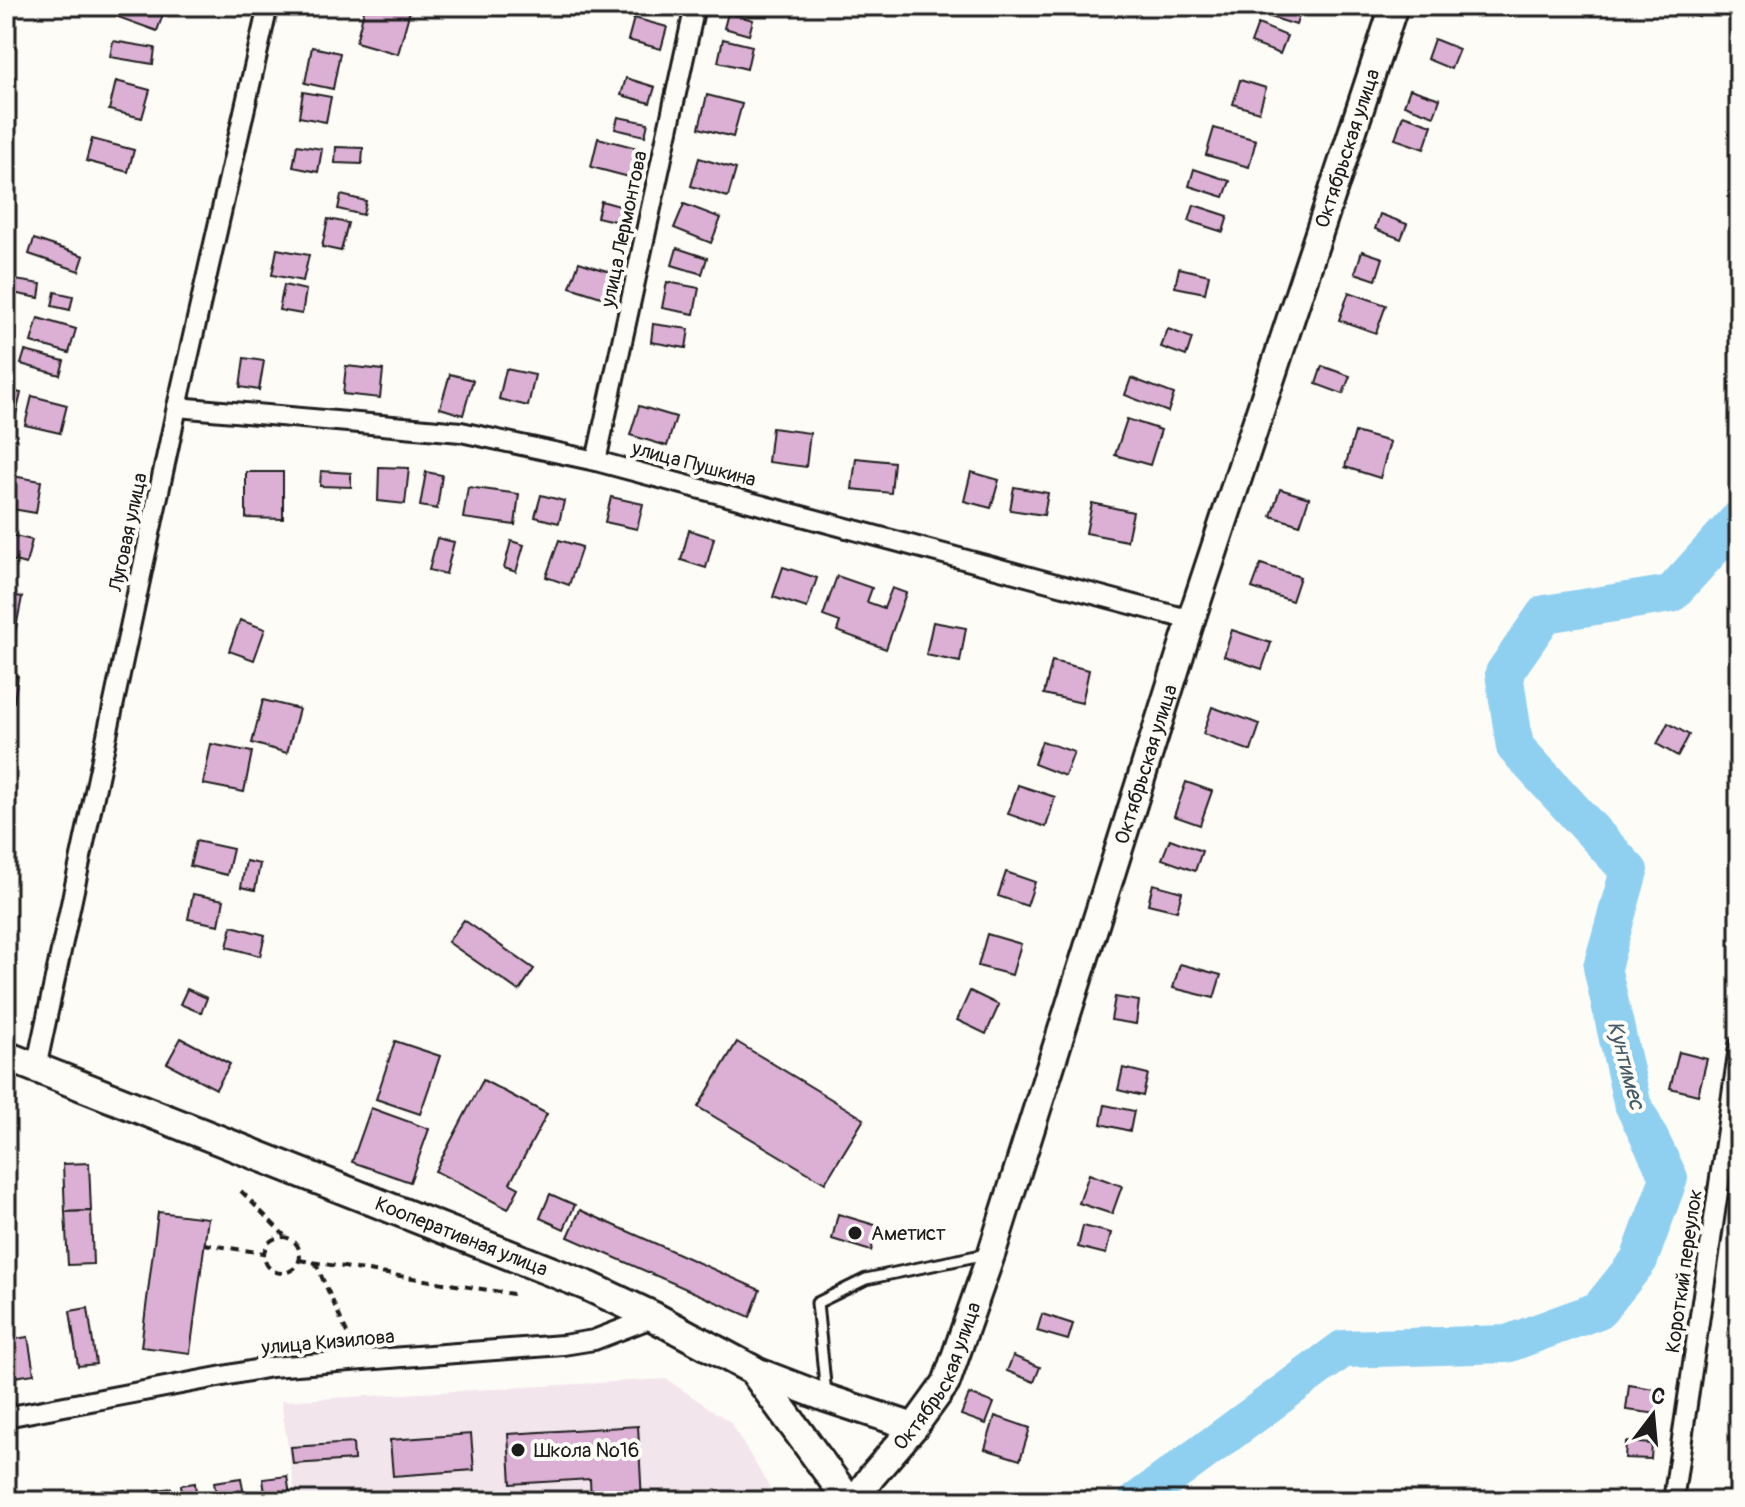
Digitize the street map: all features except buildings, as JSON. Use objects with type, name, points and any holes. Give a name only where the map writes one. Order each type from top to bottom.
[{"type":"main road","name":"Кооперативная улица","points":[[6,1056],[588,1286],[753,1370]]},
{"type":"main road","name":"Октябрьская улица","points":[[753,1370],[852,1501]]},
{"type":"street","name":"Луговая улица","points":[[36,1068],[177,407],[268,6]]},
{"type":"street","name":"улица Лермонтова","points":[[596,461],[695,6]]},
{"type":"street","name":"Октябрьская улица","points":[[852,1501],[946,1383],[992,1252],[1191,620],[1394,6]]},
{"type":"street","name":"улица Пушкина","points":[[177,407],[461,432],[596,461],[1191,620]]},
{"type":"street","name":"Короткий переулок","points":[[1673,1501],[1739,1047]]},
{"type":"street","name":"улица Кизилова","points":[[6,1417],[271,1367],[563,1345],[594,1340],[654,1317]]},
{"type":"street","name":"Кооперативная улица","points":[[753,1370],[914,1427]]},
{"type":"lane","points":[[826,1398],[817,1303],[866,1279],[992,1252]]},
{"type":"path","points":[[241,1191],[299,1248],[297,1265],[288,1272],[276,1272],[266,1265],[263,1253],[274,1238],[286,1237]]},
{"type":"path","points":[[204,1244],[263,1253]]},
{"type":"path","points":[[299,1260],[513,1294]]},
{"type":"path","points":[[315,1262],[359,1360]]},
{"type":"shaded area","name":"Школа №16","points":[[666,1379],[730,1422],[778,1501],[296,1501],[281,1401]]},
{"type":"waterway","name":"Кунтимес","points":[[1137,1501],[1343,1349],[1507,1344],[1599,1310],[1639,1260],[1669,1178],[1632,1102],[1602,967],[1629,871],[1515,747],[1504,673],[1545,614],[1671,594],[1739,519]]},
{"type":"place","name":"Аметист","points":[[855,1233]]},
{"type":"place","name":"Школа №16","points":[[518,1450]]}]
